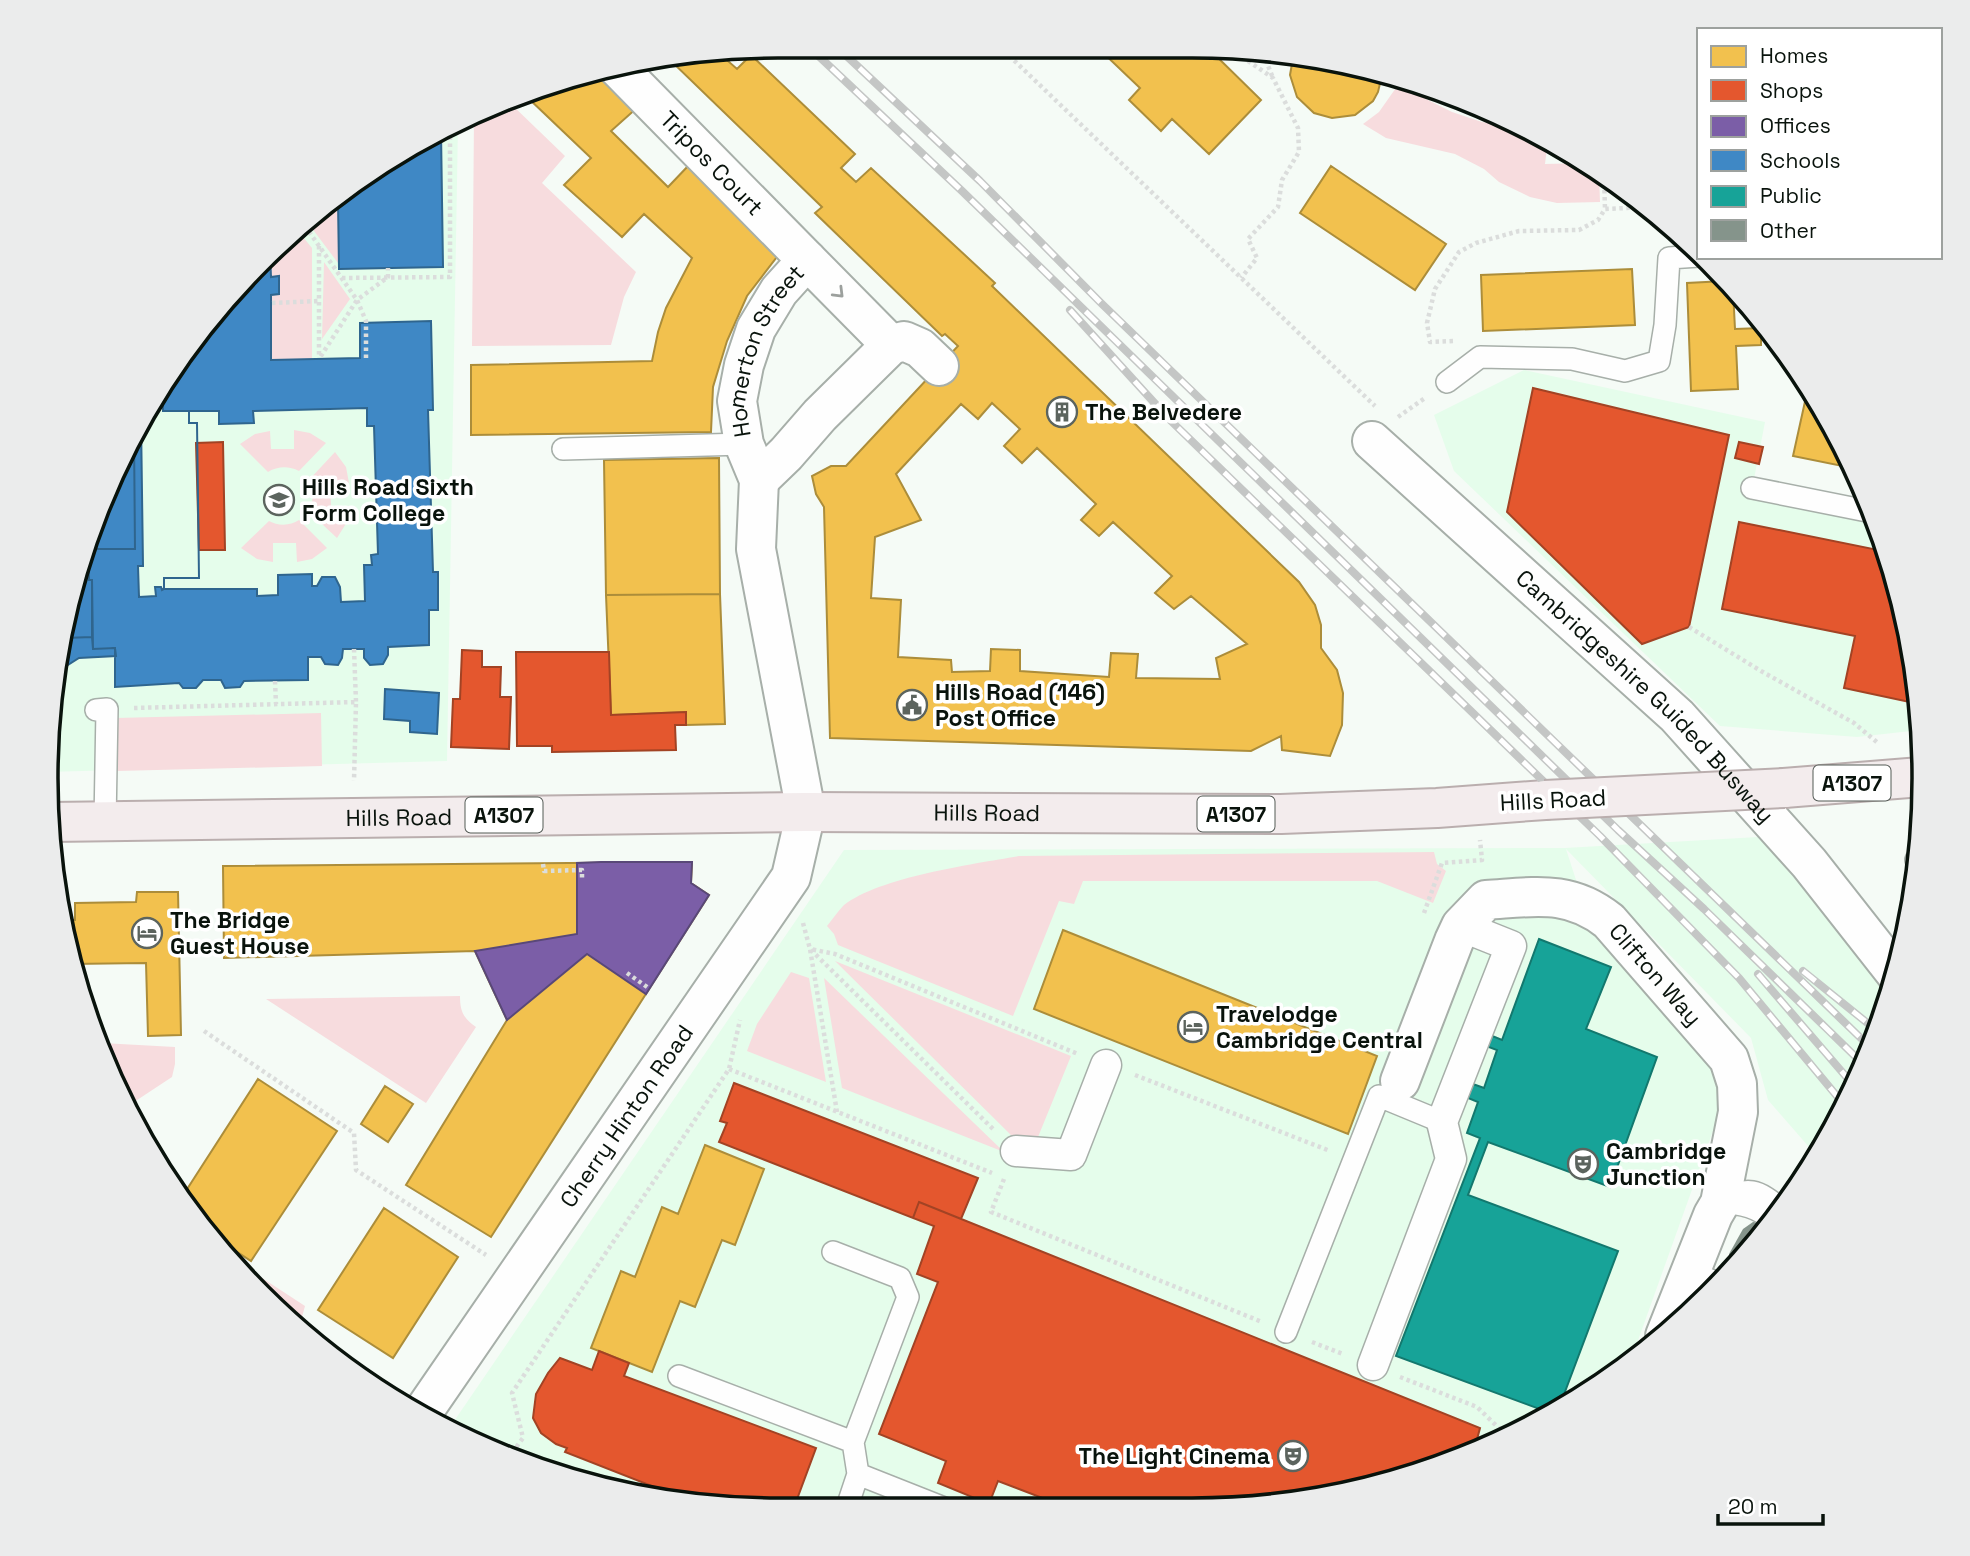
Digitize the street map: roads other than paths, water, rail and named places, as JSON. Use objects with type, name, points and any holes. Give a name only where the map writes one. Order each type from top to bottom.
[{"type":"main road","name":"Hills Road","points":[[59,822],[806,812],[1281,814],[1784,789],[1912,778]]},
{"type":"street","name":"Tripos Court","points":[[625,75],[807,260]]},
{"type":"street","name":"Homerton Street","points":[[759,480],[891,345],[807,260],[779,291],[757,329],[744,365],[737,401],[744,444],[759,480],[756,549],[806,812]]},
{"type":"street","points":[[891,345],[904,341],[920,348],[939,366]]},
{"type":"street","name":"Cambridgeshire Guided Busway","points":[[1382,425],[1676,716],[1809,863],[1888,964]]},
{"type":"street","name":"Cherry Hinton Road","points":[[427,1407],[791,877],[806,812]]},
{"type":"street","name":"Clifton Way","points":[[1400,1081],[1461,926],[1486,900],[1533,897],[1573,899],[1594,909],[1609,921],[1729,1059],[1737,1084],[1738,1112],[1720,1203],[1713,1214],[1698,1288]]},
{"type":"street","points":[[1373,1366],[1451,1159],[1442,1122],[1511,946],[1461,926]]},
{"type":"street","points":[[1016,1151],[1071,1154],[1106,1065]]},
{"type":"lane","points":[[1447,382],[1480,357],[1572,359],[1625,371],[1659,361],[1665,325],[1669,258],[1688,257]]},
{"type":"lane","points":[[563,449],[744,444]]},
{"type":"lane","points":[[1752,488],[1860,510]]},
{"type":"lane","points":[[101,709],[105,823]]},
{"type":"lane","points":[[1286,1332],[1379,1096],[1442,1122]]},
{"type":"lane","points":[[1720,1203],[1734,1193],[1750,1191],[1772,1203]]},
{"type":"lane","points":[[1720,1203],[1737,1203],[1757,1209],[1764,1214]]},
{"type":"lane","points":[[833,1252],[900,1278],[908,1297],[853,1442],[858,1474],[850,1498]]},
{"type":"lane","points":[[679,1376],[853,1442]]},
{"type":"lane","points":[[858,1474],[919,1498]]},
{"type":"railway","points":[[821,58],[962,191],[1618,830],[1704,909],[1856,1057]]},
{"type":"railway","points":[[849,58],[980,181],[1101,303],[1863,1040]]},
{"type":"railway","points":[[1070,310],[1169,419],[1600,836],[1739,978],[1838,1097]]},
{"type":"railway","points":[[1803,971],[1869,1024]]},
{"type":"railway","points":[[1758,974],[1847,1077]]},
{"type":"place","name":"The Belvedere","points":[[1062,412]]},
{"type":"place","name":"Hills Road Sixth Form College","points":[[279,500]]},
{"type":"place","name":"Hills Road (146) Post Office","points":[[912,705]]},
{"type":"place","name":"The Bridge Guest House","points":[[147,933]]},
{"type":"place","name":"Travelodge Cambridge Central","points":[[1193,1027]]},
{"type":"place","name":"Cambridge Junction","points":[[1583,1164]]},
{"type":"place","name":"The Light Cinema","points":[[1293,1456]]}]
